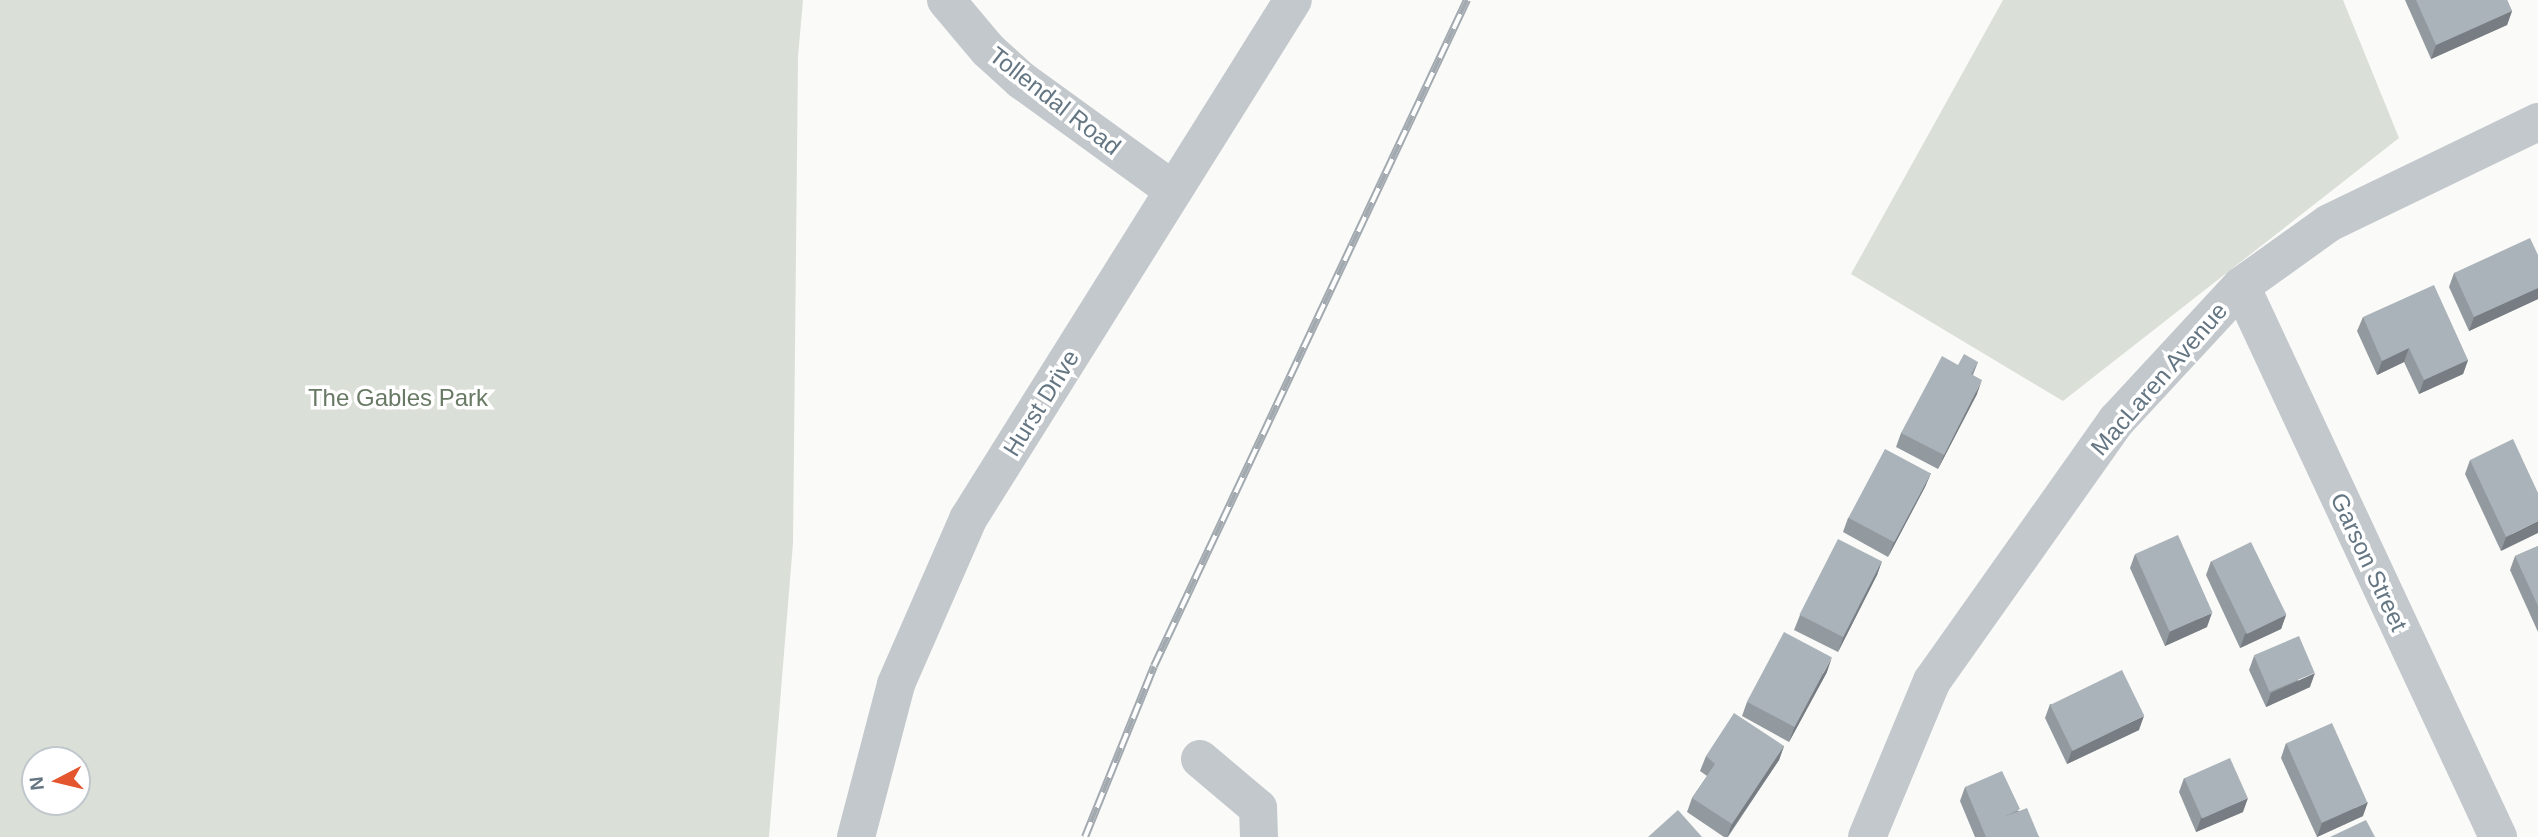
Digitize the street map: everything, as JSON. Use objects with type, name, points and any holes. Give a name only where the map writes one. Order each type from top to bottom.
[{"type":"street","name":"Tollendal Road","points":[[946,0],[988,50],[1021,80],[1174,190]]},
{"type":"street","name":"Hurst Drive","points":[[856,837],[896,684],[941,572],[968,519],[1293,0]]},
{"type":"street","name":"MacLaren Avenue","points":[[1867,837],[1932,681],[2117,420],[2241,286],[2329,223],[2538,122]]},
{"type":"street","name":"Garson Street","points":[[2241,286],[2498,837]]},
{"type":"street","points":[[1200,760],[1258,807],[1259,837]]},
{"type":"green space","name":"The Gables Park","points":[[0,0],[803,0],[798,57],[793,543],[769,837],[0,837]]},
{"type":"green space","points":[[2003,0],[2343,0],[2399,138],[2063,401],[1851,274]]},
{"type":"building","points":[[2416,0],[2507,0],[2512,11],[2436,45]]},
{"type":"building","points":[[2530,238],[2538,255],[2538,288],[2474,317],[2454,273]]},
{"type":"building","points":[[2434,285],[2468,360],[2424,380],[2409,348],[2382,361],[2363,317]]},
{"type":"building","points":[[1964,354],[1978,362],[1971,374],[1982,380],[1944,455],[1901,433],[1942,356],[1958,365]]},
{"type":"building","points":[[2513,439],[2538,493],[2538,521],[2506,537],[2470,460]]},
{"type":"building","points":[[1885,449],[1931,473],[1894,542],[1848,518]]},
{"type":"building","points":[[2178,535],[2213,613],[2170,632],[2135,554]]},
{"type":"building","points":[[1838,539],[1882,561],[1843,637],[1799,615]]},
{"type":"building","points":[[2251,542],[2287,615],[2247,634],[2211,561]]},
{"type":"building","points":[[2538,546],[2538,606],[2515,556]]},
{"type":"building","points":[[1784,632],[1832,657],[1795,727],[1747,702]]},
{"type":"building","points":[[2299,636],[2315,673],[2270,692],[2254,655]]},
{"type":"building","points":[[2122,670],[2144,716],[2072,751],[2050,705]]},
{"type":"building","points":[[1734,713],[1784,746],[1732,824],[1692,798],[1715,764],[1706,756]]},
{"type":"building","points":[[2332,723],[2367,802],[2322,823],[2286,743]]},
{"type":"building","points":[[2230,758],[2248,798],[2202,819],[2184,778]]},
{"type":"building","points":[[2002,771],[2020,809],[2004,817],[2027,808],[2039,837],[1986,837],[1965,787]]},
{"type":"building","points":[[1678,810],[1702,837],[1648,837]]},
{"type":"building","points":[[2366,820],[2375,837],[2330,837]]},
{"type":"railway","points":[[1085,837],[1154,666],[1467,0]]}]
